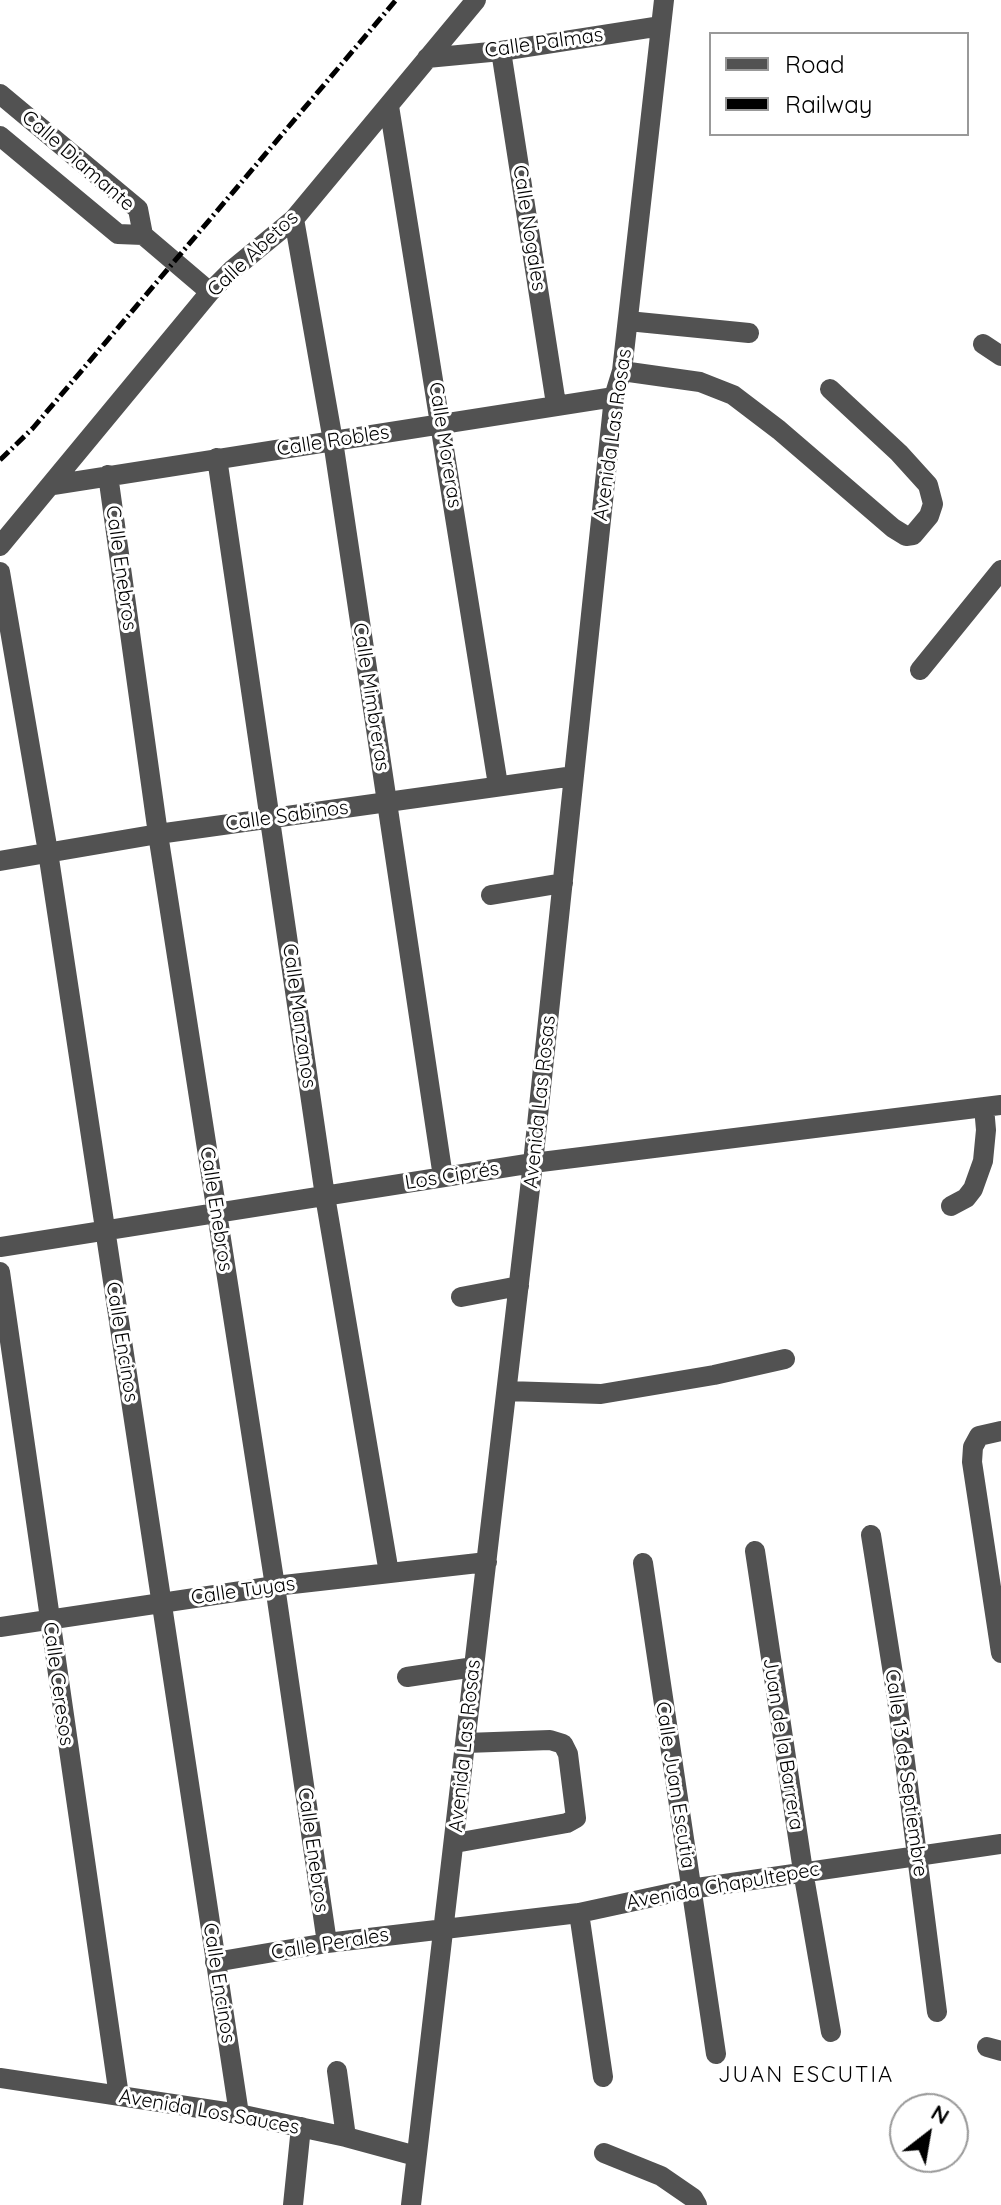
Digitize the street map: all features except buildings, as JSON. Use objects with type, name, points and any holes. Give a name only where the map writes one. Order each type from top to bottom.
[{"type":"street","name":"Calle Abetos","points":[[0,546],[210,292],[294,219],[476,0]]},
{"type":"street","name":"Avenida Las Rosas","points":[[411,2205],[533,1163],[614,397],[622,371],[664,0]]},
{"type":"street","name":"Calle Palmas","points":[[427,58],[501,51],[661,26]]},
{"type":"street","name":"Calle Nogales","points":[[501,51],[556,404]]},
{"type":"street","name":"Calle Diamante","points":[[0,94],[138,209],[143,235]]},
{"type":"street","name":"Calle Moreras","points":[[389,106],[498,785]]},
{"type":"street","points":[[0,130],[18,109]]},
{"type":"street","name":"Calle Diamante","points":[[0,136],[118,234],[143,235],[210,292]]},
{"type":"street","name":"Calle Mimbreras","points":[[294,219],[333,441],[443,1177]]},
{"type":"street","points":[[628,321],[749,333]]},
{"type":"street","points":[[983,344],[1001,356]]},
{"type":"street","points":[[622,371],[700,382],[733,395],[779,430],[893,528],[906,536],[913,535],[929,516],[933,504],[928,485],[899,453],[830,389]]},
{"type":"street","name":"Calle Robles","points":[[53,485],[614,397]]},
{"type":"street","name":"Calle Manzanos","points":[[217,458],[325,1196],[389,1573]]},
{"type":"street","name":"Calle Enebros","points":[[108,475],[158,834],[327,1943]]},
{"type":"street","points":[[920,670],[1001,570]]},
{"type":"street","name":"Calle Encinos","points":[[0,572],[48,852],[239,2114]]},
{"type":"street","name":"Calle Sabinos","points":[[0,861],[158,834],[574,776]]},
{"type":"street","points":[[491,895],[563,883]]},
{"type":"street","points":[[951,1206],[966,1198],[978,1177],[992,1106]]},
{"type":"street","name":"Los Ciprés","points":[[0,1247],[533,1163],[992,1106]]},
{"type":"street","name":"Calle Ceresos","points":[[0,1272],[119,2096]]},
{"type":"street","points":[[461,1297],[519,1286]]},
{"type":"street","points":[[507,1391],[601,1394],[714,1375],[785,1359]]},
{"type":"street","points":[[994,1432],[975,1441],[972,1462],[1001,1653]]},
{"type":"street","name":"Calle 13 de Septiembre","points":[[871,1535],[918,1856],[937,2012]]},
{"type":"street","name":"Juan de la Barrera","points":[[755,1551],[803,1871],[831,2032]]},
{"type":"street","name":"Calle Tuyas","points":[[0,1627],[49,1622],[162,1601],[487,1562]]},
{"type":"street","name":"Calle Juan Escutia","points":[[643,1563],[716,2054]]},
{"type":"street","points":[[407,1677],[474,1667]]},
{"type":"street","points":[[455,1843],[567,1823],[576,1818],[568,1754],[563,1744],[550,1740],[466,1743]]},
{"type":"street","name":"Avenida Chapultepec","points":[[445,1927],[579,1913],[690,1889],[1001,1844]]},
{"type":"street","points":[[579,1913],[603,2077]]},
{"type":"street","name":"Calle Perales","points":[[215,1962],[445,1927]]},
{"type":"street","points":[[337,2071],[346,2137]]},
{"type":"street","name":"Avenida Los Sauces","points":[[1,2072],[119,2096],[239,2114],[416,2156]]},
{"type":"street","points":[[293,2205],[301,2127]]},
{"type":"street","points":[[604,2153],[661,2176],[693,2198],[697,2205]]},
{"type":"railway","points":[[0,460],[33,428],[396,0]]},
{"type":"district","name":"JUAN ESCUTIA","points":[[806,2075]]}]
